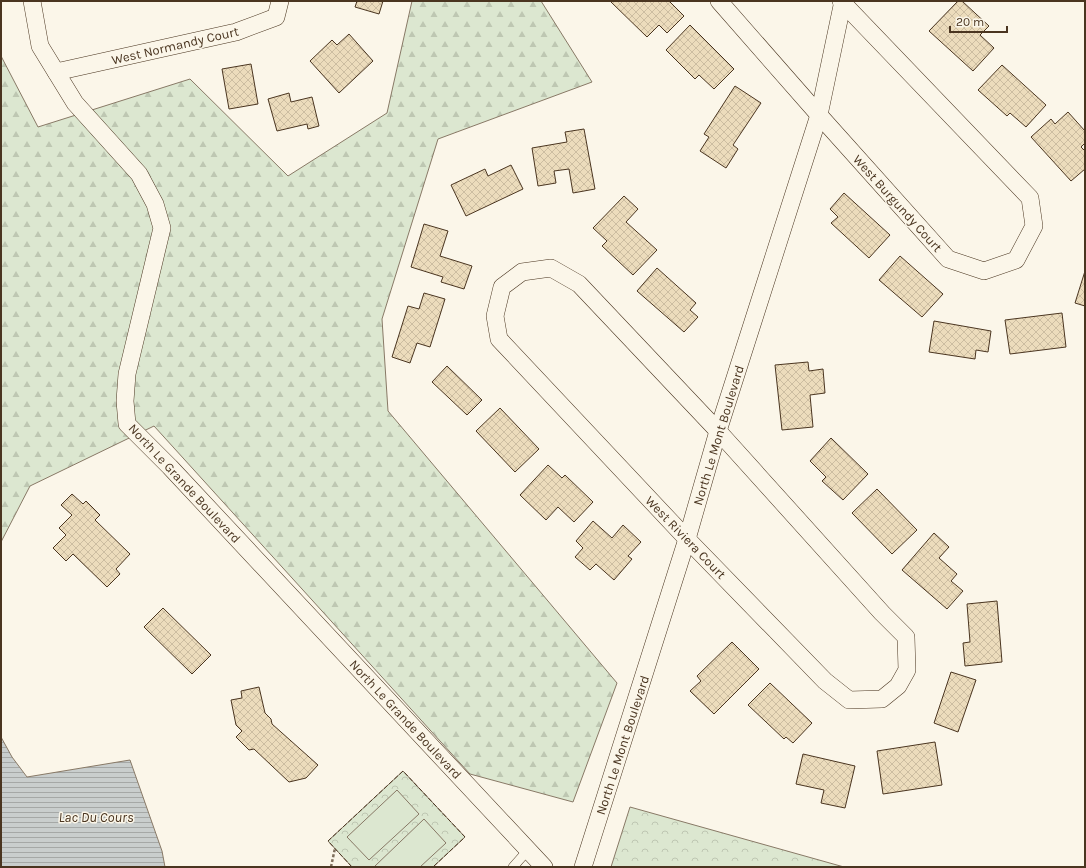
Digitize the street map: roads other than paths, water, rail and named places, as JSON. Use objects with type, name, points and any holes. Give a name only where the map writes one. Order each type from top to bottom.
[{"type":"street","name":"North Le Grande Boulevard","points":[[32,1],[40,46],[75,103],[139,174],[155,204],[162,228],[127,374],[125,401],[127,424],[170,467],[544,867]]},
{"type":"street","name":"West Normandy Court","points":[[56,72],[236,32],[276,17],[280,1]]},
{"type":"street","name":"West Burgundy Court","points":[[719,1],[948,259],[984,271],[1016,260],[1034,226],[1030,198],[842,2]]},
{"type":"street","name":"North Le Mont Boulevard","points":[[583,867],[687,539],[718,431],[819,115],[842,2]]},
{"type":"street","name":"West Riviera Court","points":[[551,268],[579,284],[718,431],[882,613],[906,637],[907,670],[898,686],[882,699],[848,700],[825,681],[687,539],[499,340],[495,316],[502,287],[522,272],[551,268]]},
{"type":"lane","points":[[512,867],[528,850]]},
{"type":"water","name":"Lac Du Cours","points":[[1,737],[12,757],[27,777],[130,760],[162,851],[165,867],[1,867]]}]
